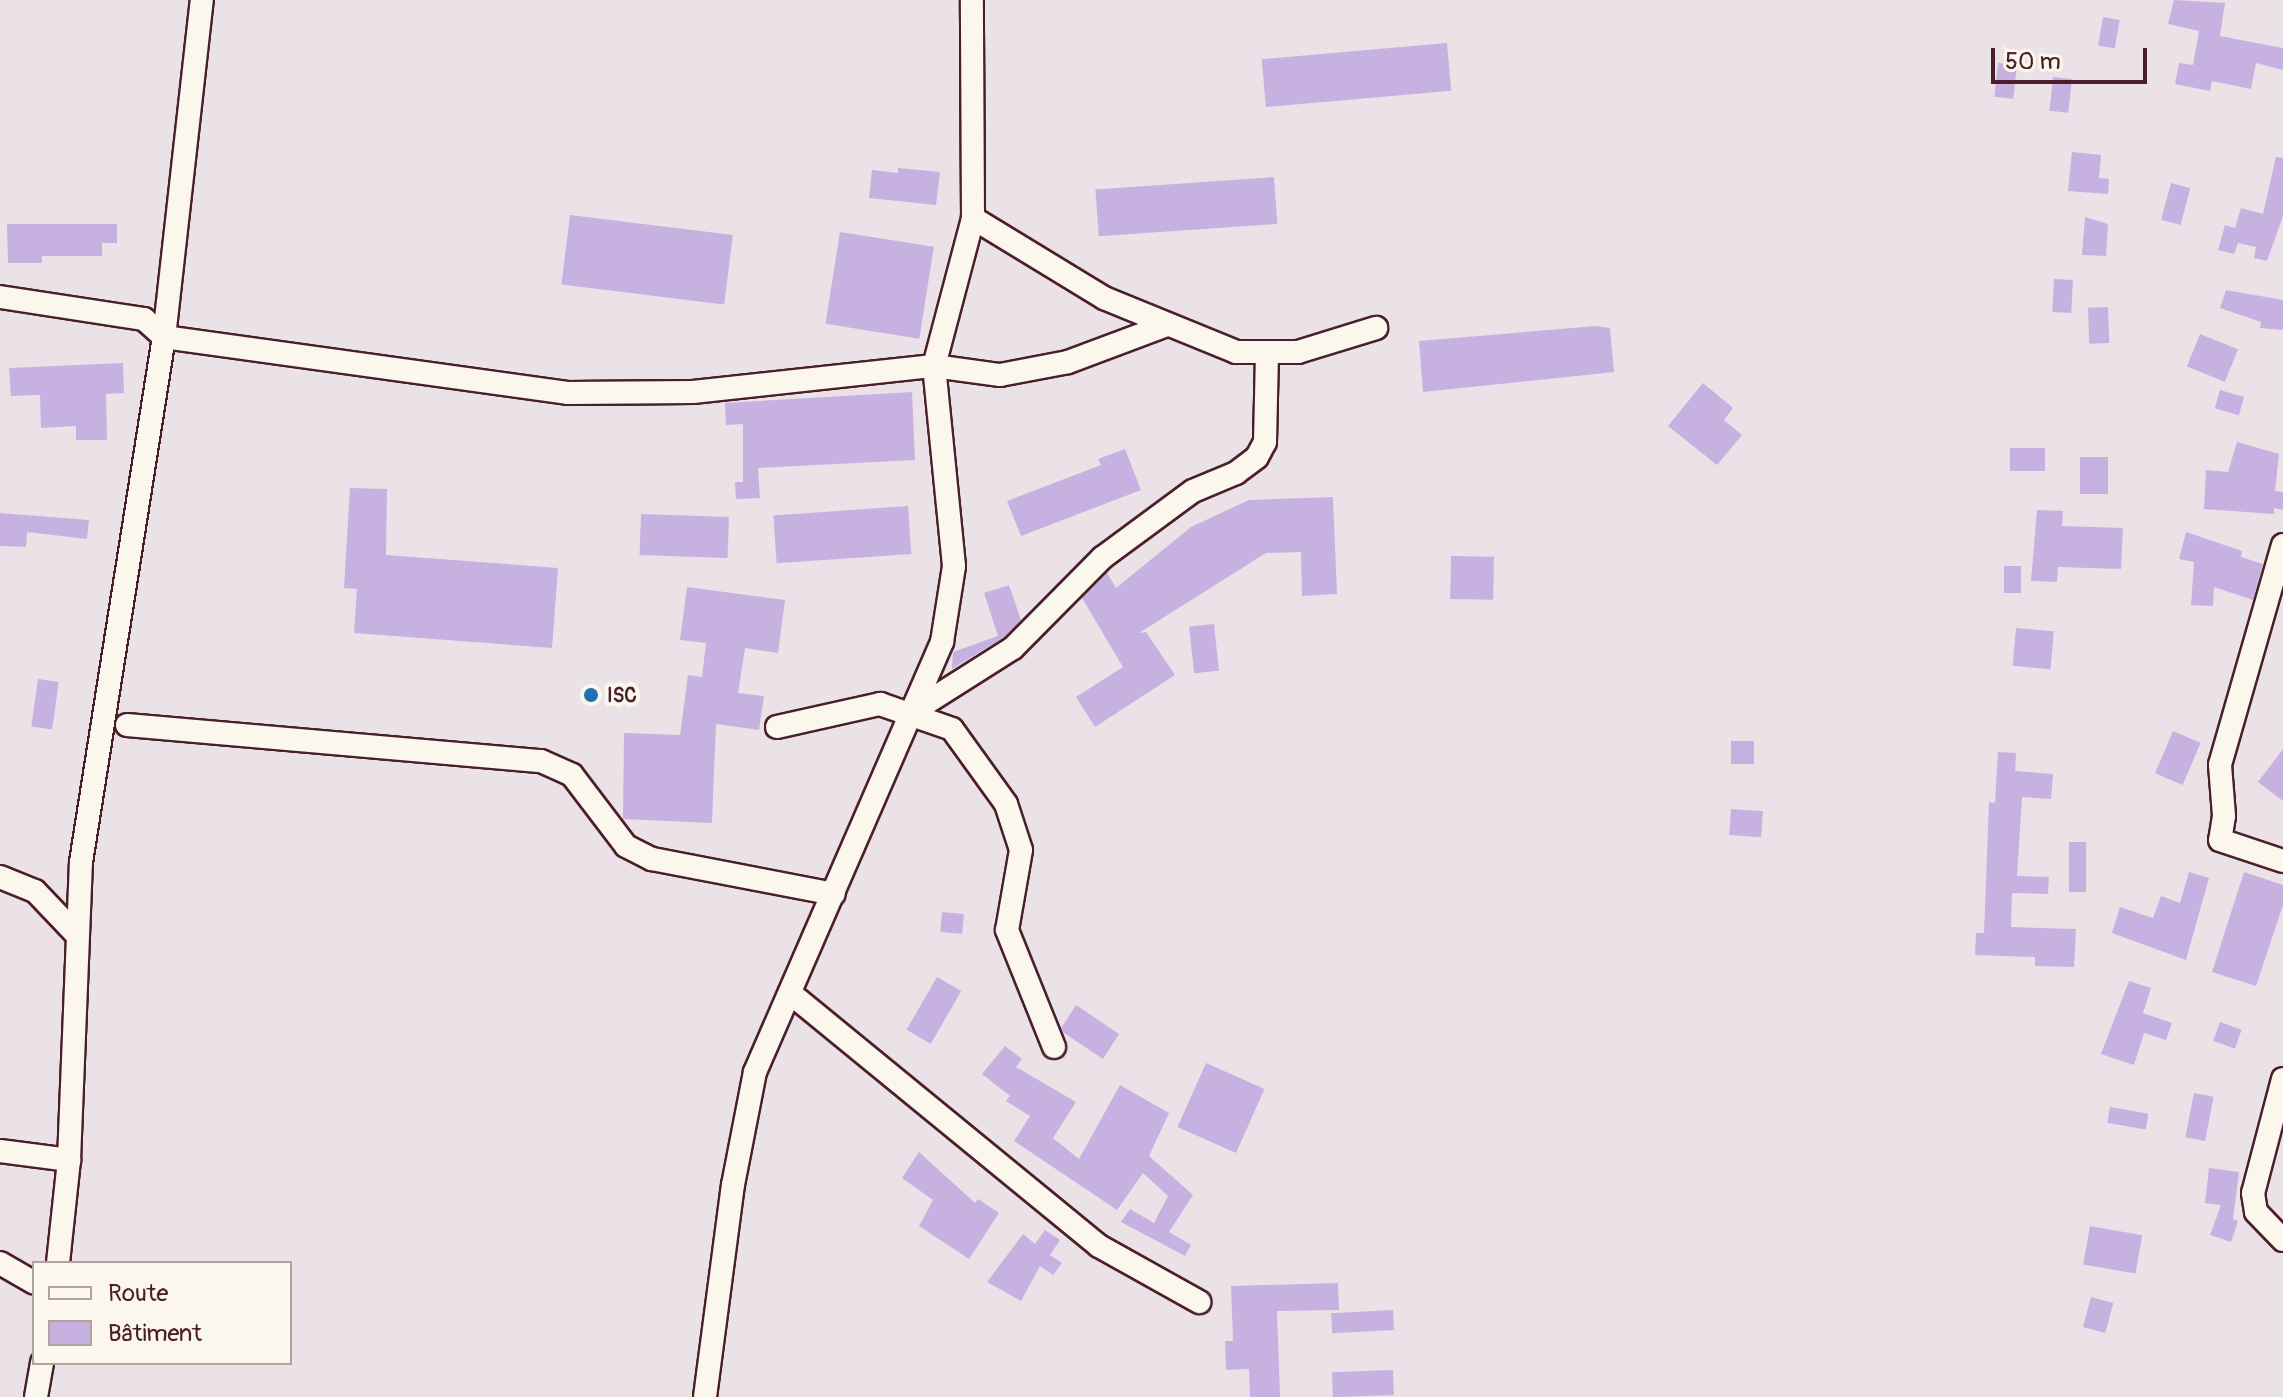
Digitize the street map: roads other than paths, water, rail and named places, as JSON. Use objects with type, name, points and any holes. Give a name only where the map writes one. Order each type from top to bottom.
[{"type":"street","points":[[58,1261],[69,1160],[81,862],[164,337],[202,0]]},
{"type":"street","points":[[705,1397],[733,1185],[755,1072],[942,642],[954,566],[934,366],[973,218],[972,0]]},
{"type":"street","points":[[973,218],[1104,298],[1236,352],[1267,355],[1298,352],[1376,328]]},
{"type":"street","points":[[0,297],[144,319],[164,337],[567,393],[693,392],[934,366],[1000,375],[1068,362],[1167,325]]},
{"type":"street","points":[[912,712],[1013,648],[1102,558],[1193,491],[1236,473],[1257,457],[1265,442],[1267,355]]},
{"type":"street","points":[[2283,545],[2220,765],[2220,840],[2283,861]]},
{"type":"street","points":[[108,687],[127,725]]},
{"type":"street","points":[[777,727],[880,704],[912,712],[952,729],[1006,804],[1021,850],[1007,930],[1054,1047]]},
{"type":"street","points":[[96,765],[127,725]]},
{"type":"street","points":[[127,725],[541,761],[572,775],[626,846],[652,859],[834,894]]},
{"type":"street","points":[[0,877],[35,891],[77,935]]},
{"type":"street","points":[[790,993],[1099,1246],[1199,1302]]},
{"type":"street","points":[[2283,1079],[2253,1193],[2256,1212],[2283,1240]]},
{"type":"street","points":[[0,1151],[69,1160]]},
{"type":"street","points":[[0,1263],[32,1282]]},
{"type":"street","points":[[36,1397],[42,1365]]},
{"type":"place","name":"ISC","points":[[591,695]]}]
